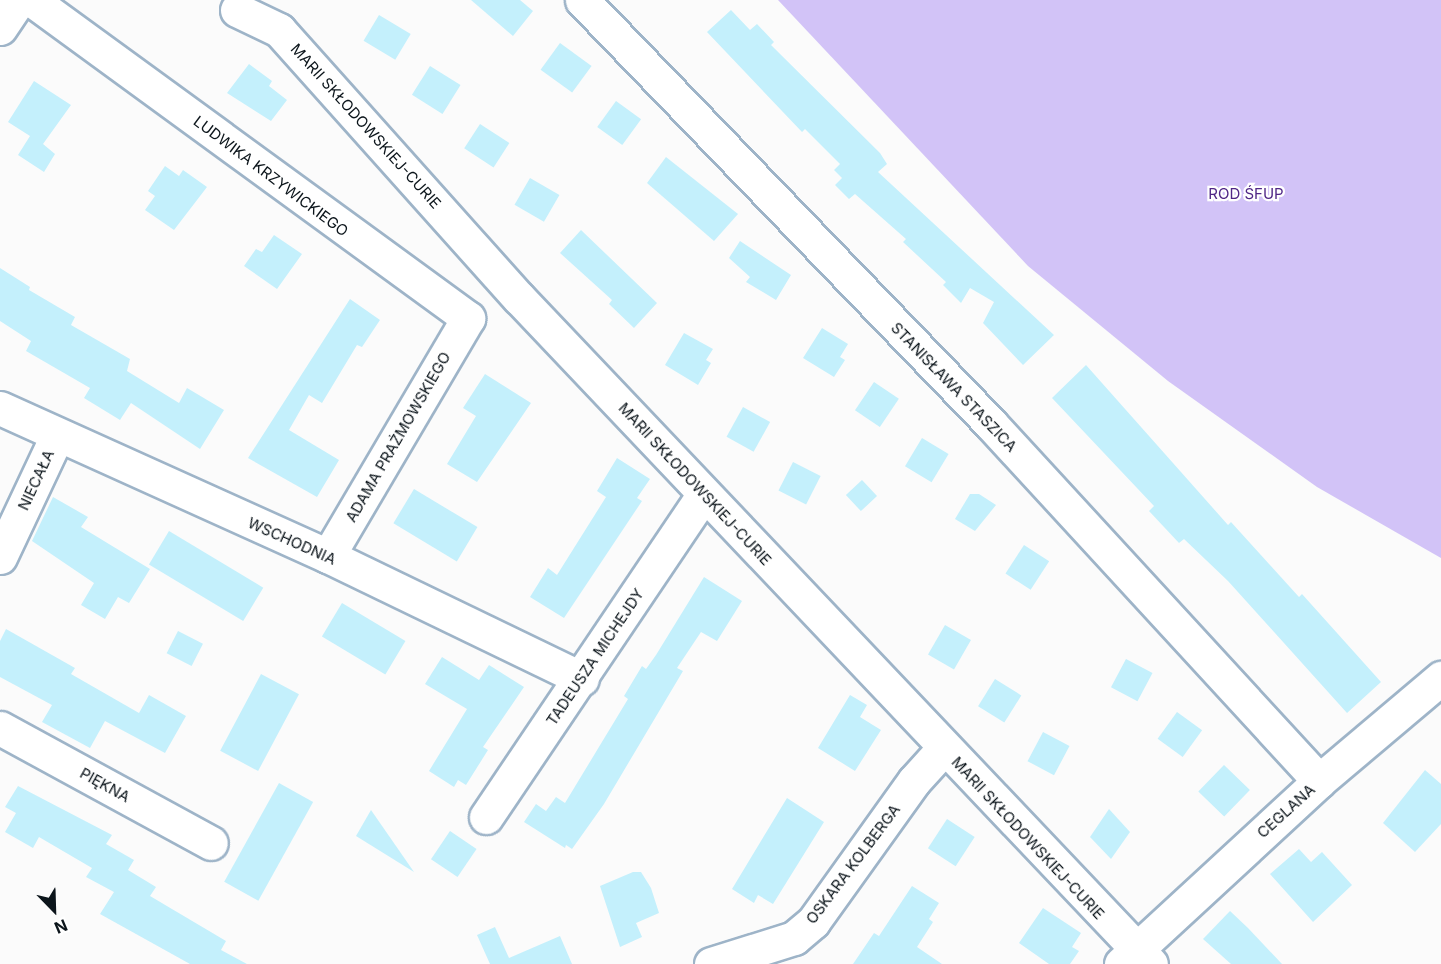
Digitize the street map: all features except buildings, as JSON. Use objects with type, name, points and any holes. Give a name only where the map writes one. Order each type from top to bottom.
[{"type":"street","points":[[0,28],[19,0]]},
{"type":"street","name":"LUDWIKA KRZYWICKIEGO","points":[[32,0],[468,318]]},
{"type":"street","name":"STANISŁAWA STASZICA","points":[[582,0],[991,424],[1319,781]]},
{"type":"street","name":"MARII SKŁODOWSKIEJ-CURIE","points":[[237,10],[279,30],[519,298],[943,749],[1135,959]]},
{"type":"street","points":[[468,318],[519,298]]},
{"type":"street","name":"ADAMA PRAŻMOWSKIEGO","points":[[328,556],[468,318]]},
{"type":"street","name":"WSCHODNIA","points":[[0,408],[57,436],[328,556],[582,679]]},
{"type":"street","name":"NIECAŁA","points":[[0,557],[57,436]]},
{"type":"street","name":"TADEUSZA MICHEJDY","points":[[486,818],[582,679],[703,495]]},
{"type":"street","name":"CEGLANA","points":[[1135,959],[1319,781],[1441,678]]},
{"type":"street","name":"PIĘKNA","points":[[0,728],[211,843]]},
{"type":"street","name":"OSKARA KOLBERGA","points":[[711,964],[794,938],[813,922],[915,781],[943,749]]},
{"type":"green space","name":"ROD ŚFUP","points":[[778,0],[1441,0],[1441,558],[1317,487],[1168,381],[1028,266]]}]
